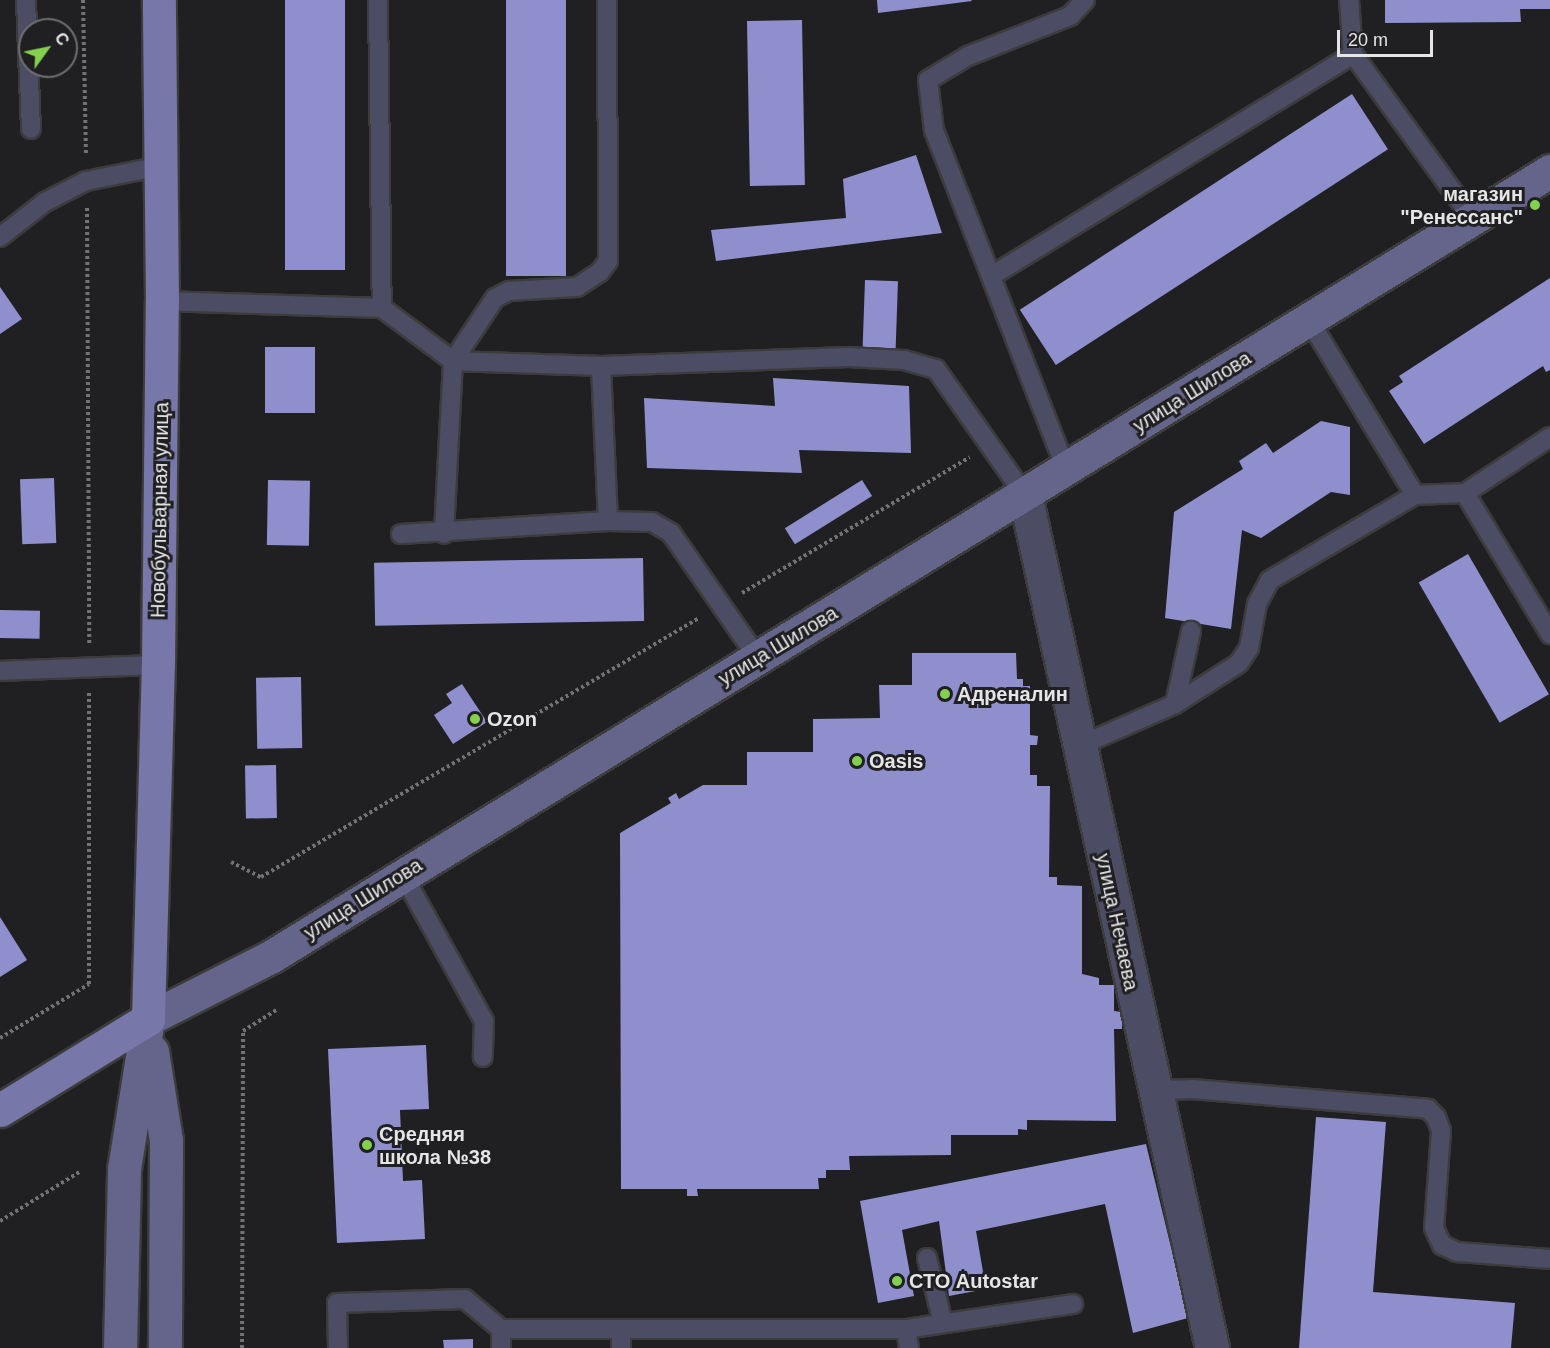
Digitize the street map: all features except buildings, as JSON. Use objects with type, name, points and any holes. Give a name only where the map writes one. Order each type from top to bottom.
[{"type":"main road","name":"Новобульварная улица","points":[[120,1348],[124,1169],[148,1019],[158,664],[162,301],[159,0]]},
{"type":"main road","name":"улица Шилова","points":[[0,1110],[148,1019],[272,956],[1550,171]]},
{"type":"main road","name":"Новобульварная улица","points":[[148,1019],[166,1140],[165,1348]]},
{"type":"street","name":"улица Нечаева","points":[[1025,495],[1154,1094],[1212,1348]]},
{"type":"lane","points":[[26,0],[31,129]]},
{"type":"lane","points":[[378,0],[382,308]]},
{"type":"lane","points":[[444,534],[453,361],[495,298],[508,291],[578,287],[600,272],[608,261],[607,0]]},
{"type":"lane","points":[[1066,470],[993,275],[934,131],[928,80],[968,56],[1070,16],[1085,0]]},
{"type":"lane","points":[[1349,0],[1353,54],[1473,219]]},
{"type":"lane","points":[[993,275],[1353,54]]},
{"type":"lane","points":[[0,237],[45,202],[86,181],[161,166]]},
{"type":"lane","points":[[162,301],[382,308],[453,361],[601,366],[848,357],[904,360],[936,369],[1025,495]]},
{"type":"lane","points":[[1309,320],[1415,495]]},
{"type":"lane","points":[[601,366],[608,521]]},
{"type":"lane","points":[[1079,746],[1174,704],[1239,663],[1249,648],[1257,604],[1270,580],[1415,495],[1466,493],[1550,437]]},
{"type":"lane","points":[[1466,493],[1550,634]]},
{"type":"lane","points":[[400,534],[444,534],[608,521],[651,522],[671,533],[758,658]]},
{"type":"lane","points":[[1174,704],[1191,631]]},
{"type":"lane","points":[[0,670],[158,664]]},
{"type":"lane","points":[[403,875],[484,1021],[483,1057]]},
{"type":"lane","points":[[1154,1094],[1192,1089],[1428,1109],[1436,1117],[1441,1131],[1434,1228],[1442,1245],[1457,1252],[1550,1259]]},
{"type":"lane","points":[[927,1258],[943,1323]]},
{"type":"lane","points":[[338,1348],[337,1303],[465,1299],[501,1329],[906,1329],[1073,1304]]},
{"type":"lane","points":[[501,1329],[501,1348]]},
{"type":"lane","points":[[621,1329],[621,1348]]},
{"type":"lane","points":[[906,1329],[909,1348]]},
{"type":"path","points":[[0,1038],[89,984],[90,668],[83,0]]},
{"type":"path","points":[[231,862],[261,877],[990,446]]},
{"type":"path","points":[[242,1348],[243,1031],[278,1009]]},
{"type":"path","points":[[0,1221],[81,1171]]},
{"type":"place","name":"магазин \"Ренессанс\"","points":[[1535,205]]},
{"type":"place","name":"Адреналин","points":[[945,694]]},
{"type":"place","name":"Ozon","points":[[475,719]]},
{"type":"place","name":"Oasis","points":[[857,761]]},
{"type":"place","name":"Средняя школа №38","points":[[367,1145]]},
{"type":"place","name":"СТО Autostar","points":[[897,1281]]}]
